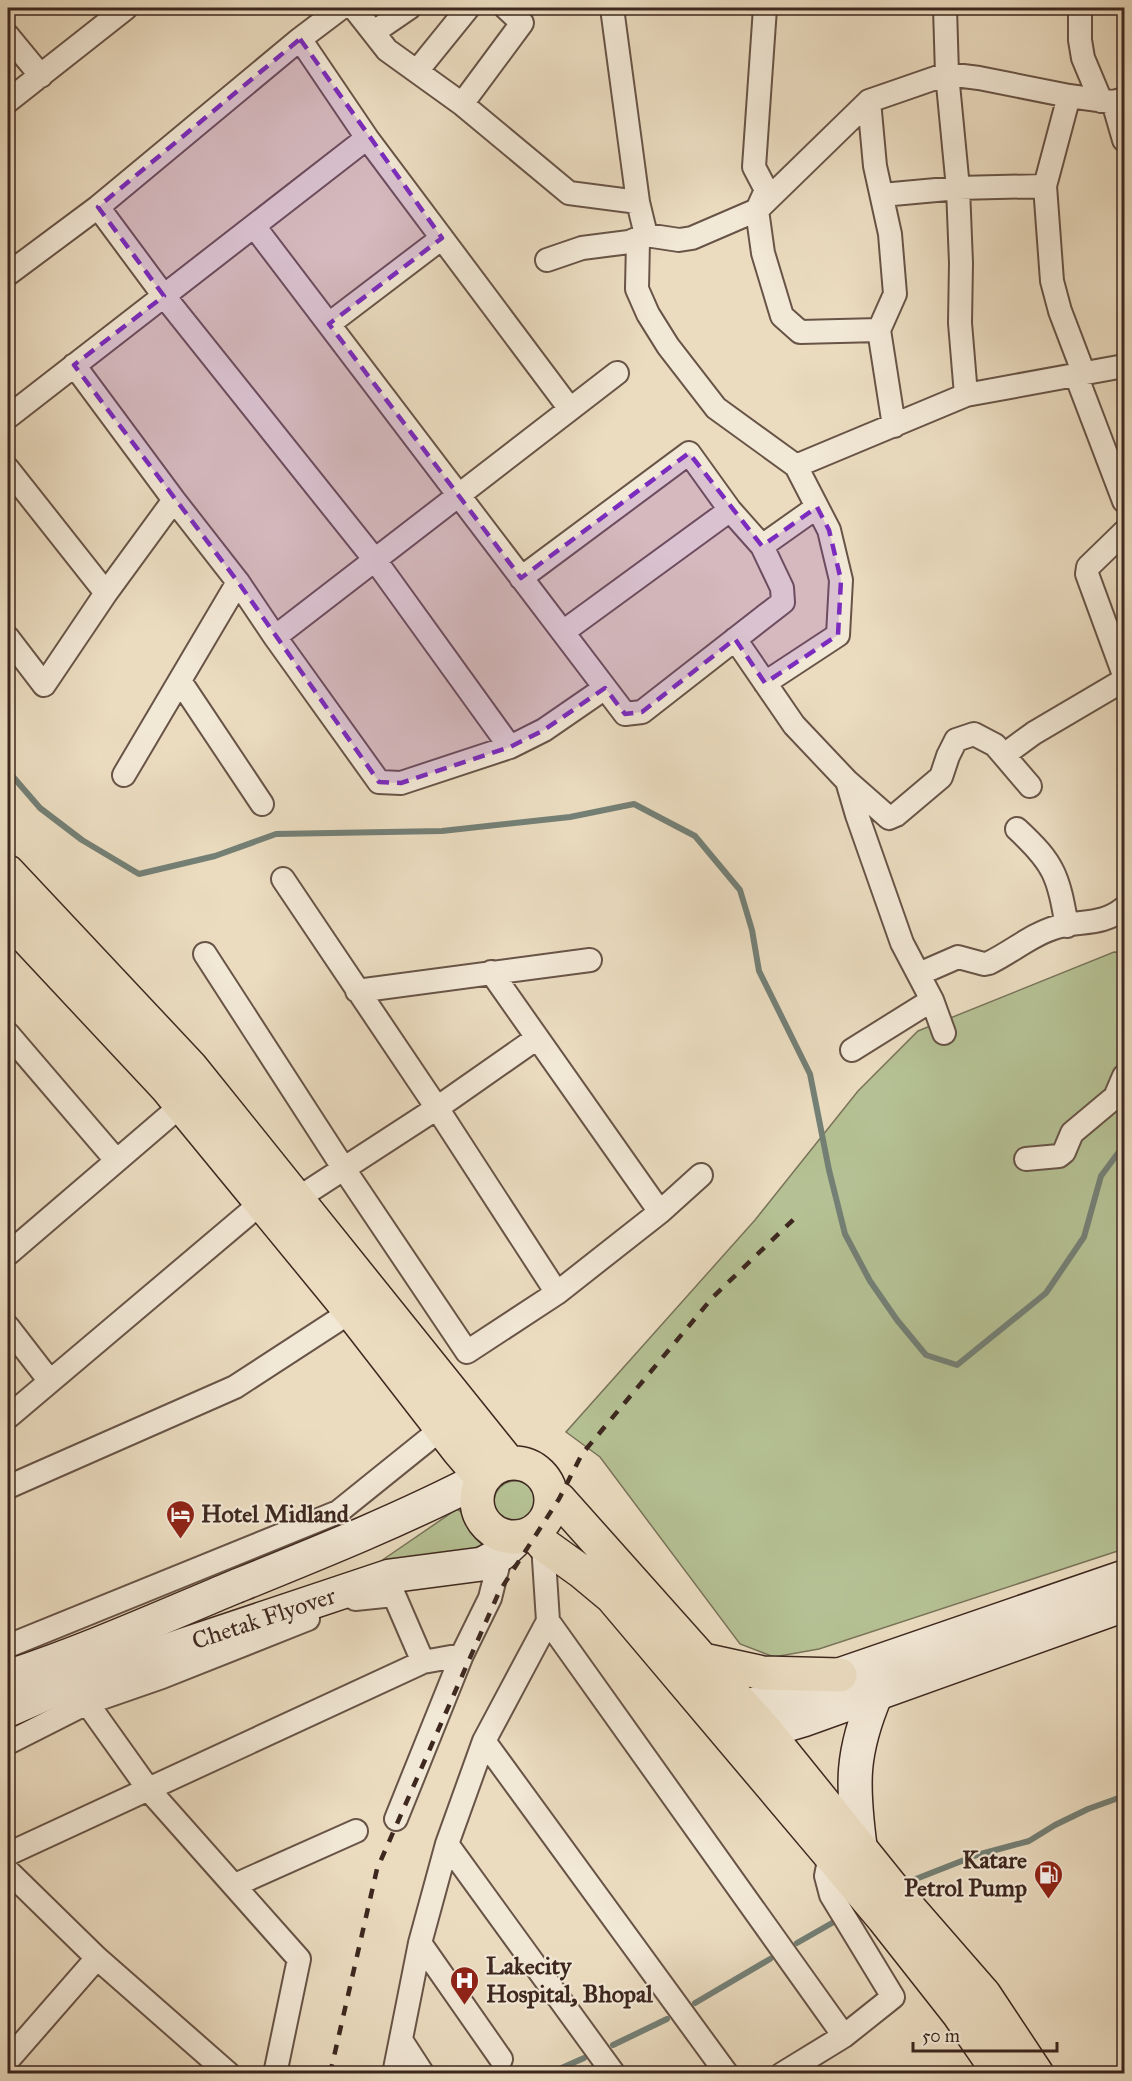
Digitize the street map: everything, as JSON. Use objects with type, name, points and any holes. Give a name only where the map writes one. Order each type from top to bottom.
[{"type":"main road","points":[[8,872],[193,1095],[297,1198],[363,1304],[495,1471]]},
{"type":"main road","points":[[8,918],[167,1088],[193,1095],[261,1203],[438,1375],[454,1419]]},
{"type":"main road","points":[[524,1542],[543,1523],[550,1509],[551,1495],[546,1481],[536,1471],[523,1464],[495,1471],[479,1487],[477,1505],[482,1519],[491,1530],[524,1542],[582,1572],[612,1597],[738,1747],[850,1870],[984,1994],[1037,2073]]},
{"type":"main road","name":"Chetak Flyover","points":[[8,1710],[70,1683],[286,1566],[453,1493],[495,1471]]},
{"type":"main road","points":[[551,1495],[559,1499],[755,1719],[850,1870]]},
{"type":"main road","name":"Chetak Flyover","points":[[8,1677],[70,1683],[390,1576],[482,1564],[524,1542]]},
{"type":"main road","points":[[738,1747],[755,1719],[840,1675],[1125,1577]]},
{"type":"main road","points":[[716,1721],[803,1720],[1125,1605]]},
{"type":"main road","points":[[704,1660],[763,1674],[840,1675]]},
{"type":"main road","points":[[850,1870],[855,1806],[854,1773],[858,1745],[876,1694]]},
{"type":"main road","points":[[893,1910],[958,2013],[1000,2073]]},
{"type":"street","points":[[8,101],[126,8]]},
{"type":"street","points":[[11,264],[98,207],[300,39],[341,8]]},
{"type":"street","points":[[354,8],[387,50],[462,104],[569,193],[638,202]]},
{"type":"street","points":[[374,32],[409,8]]},
{"type":"street","points":[[417,71],[468,8]]},
{"type":"street","points":[[462,104],[522,23],[506,8]]},
{"type":"street","points":[[612,8],[642,237],[637,289],[648,314],[669,346],[716,408],[796,466],[829,530],[842,580],[838,635],[765,683]]},
{"type":"street","points":[[765,8],[754,167],[766,190],[757,210],[763,253],[782,316],[800,332],[879,330]]},
{"type":"street","points":[[945,8],[947,74],[966,187],[960,323],[979,393]]},
{"type":"street","points":[[1080,8],[1080,40],[1083,57],[1113,100],[1125,140]]},
{"type":"street","points":[[8,36],[41,76]]},
{"type":"street","points":[[300,39],[367,138],[570,409]]},
{"type":"street","points":[[547,260],[582,248],[642,237],[686,239],[757,210],[869,101],[947,74],[1069,96],[1113,100]]},
{"type":"street","points":[[1069,96],[1045,186],[1052,281],[1080,374],[1125,501]]},
{"type":"street","points":[[869,101],[875,166],[890,234],[895,294],[879,330],[894,426]]},
{"type":"street","points":[[8,417],[367,138]]},
{"type":"street","points":[[882,195],[966,187],[1045,186]]},
{"type":"street","points":[[98,207],[164,296],[375,560],[510,747]]},
{"type":"street","points":[[254,226],[604,688],[625,714],[642,712],[783,602],[782,588],[762,546],[730,510],[689,453],[521,578]]},
{"type":"street","points":[[329,324],[442,238]]},
{"type":"street","points":[[74,365],[238,582],[274,637],[380,782],[401,783],[510,747],[544,730],[604,688]]},
{"type":"street","points":[[796,466],[979,393],[1125,366]]},
{"type":"street","points":[[274,637],[617,373]]},
{"type":"street","points":[[8,469],[106,593]]},
{"type":"street","points":[[8,638],[44,685],[106,593],[174,500]]},
{"type":"street","points":[[762,546],[817,507]]},
{"type":"street","points":[[563,633],[730,510]]},
{"type":"street","points":[[1125,532],[1088,567],[1087,574],[1125,675]]},
{"type":"street","points":[[124,775],[238,582]]},
{"type":"street","points":[[735,639],[794,725],[843,777],[889,818],[896,815],[942,777],[948,756],[956,740],[974,734],[995,745],[1030,786]]},
{"type":"street","points":[[1004,755],[1032,735],[1125,680]]},
{"type":"street","points":[[180,681],[262,804]]},
{"type":"street","points":[[843,777],[902,943],[932,1000],[944,1033]]},
{"type":"street","points":[[1017,829],[1040,850],[1083,924]]},
{"type":"street","points":[[283,879],[437,1108],[557,1293]]},
{"type":"street","points":[[919,974],[958,957],[984,964],[989,963],[1057,927],[1083,924],[1115,915],[1125,908]]},
{"type":"street","points":[[205,954],[344,1169],[467,1352]]},
{"type":"street","points":[[357,991],[590,960]]},
{"type":"street","points":[[491,972],[660,1212]]},
{"type":"street","points":[[852,1050],[932,1000]]},
{"type":"street","points":[[8,1034],[116,1160]]},
{"type":"street","points":[[297,1198],[437,1108],[537,1038]]},
{"type":"street","points":[[1026,1159],[1059,1156],[1064,1152],[1072,1133],[1115,1097],[1125,1076]]},
{"type":"street","points":[[10,1245],[193,1095]]},
{"type":"street","points":[[438,1375],[467,1352],[557,1293],[660,1212],[701,1174]]},
{"type":"street","points":[[8,1417],[261,1203]]},
{"type":"street","points":[[8,1487],[236,1387],[363,1304]]},
{"type":"street","points":[[8,1327],[49,1380]]},
{"type":"street","points":[[8,1646],[338,1512],[454,1419]]},
{"type":"street","points":[[524,1542],[548,1621],[844,2036]]},
{"type":"street","points":[[396,1819],[462,1655],[490,1598],[524,1542]]},
{"type":"street","points":[[8,1743],[70,1683],[162,1677],[357,1598],[394,1595],[423,1662]]},
{"type":"street","points":[[394,2073],[420,1943],[447,1844],[484,1741],[548,1621]]},
{"type":"street","points":[[8,1854],[423,1662],[462,1655]]},
{"type":"street","points":[[70,1683],[149,1790],[299,1959],[275,2073]]},
{"type":"street","points":[[484,1741],[727,2073]]},
{"type":"street","points":[[235,1885],[356,1831]]},
{"type":"street","points":[[447,1844],[610,2072]]},
{"type":"street","points":[[782,2073],[844,2036],[893,1997],[850,1927],[850,1870]]},
{"type":"street","points":[[8,1871],[97,1958],[229,2073]]},
{"type":"street","points":[[420,1943],[501,2060]]},
{"type":"street","points":[[8,2060],[97,1958]]},
{"type":"street","points":[[401,2040],[423,2073]]},
{"type":"highlighted area","points":[[300,39],[442,238],[329,324],[521,578],[689,453],[762,546],[817,507],[829,530],[841,580],[838,635],[765,683],[735,639],[642,712],[625,714],[605,688],[544,730],[510,747],[401,783],[379,782],[238,582],[74,365],[164,296],[98,207]]},
{"type":"green space","points":[[1114,952],[1124,953],[1124,1549],[819,1649],[774,1657],[740,1644],[600,1457],[566,1432],[755,1220],[858,1091],[918,1031]]},
{"type":"green space","points":[[515,1481],[530,1487],[536,1502],[530,1517],[515,1523],[500,1517],[494,1502],[500,1487]]},
{"type":"green space","points":[[457,1509],[469,1517],[476,1526],[484,1549],[378,1563]]},
{"type":"waterway","points":[[8,771],[40,808],[82,840],[139,874],[215,856],[276,834],[442,831],[570,817],[634,804],[695,836],[740,890],[752,930],[759,971],[810,1074],[829,1170],[845,1234],[870,1281],[897,1320],[926,1355],[957,1365],[1046,1293],[1084,1237],[1101,1176],[1124,1145]]},
{"type":"waterway","points":[[903,1884],[977,1855],[1029,1841],[1088,1809],[1124,1796]]},
{"type":"waterway","points":[[797,1943],[839,1919]]},
{"type":"waterway","points":[[695,2003],[770,1959]]},
{"type":"waterway","points":[[613,2045],[667,2019]]},
{"type":"waterway","points":[[548,2074],[584,2058]]},
{"type":"railway","points":[[330,2074],[377,1869],[499,1592],[559,1499],[582,1454],[713,1297],[795,1218]]},
{"type":"place","name":"Hotel Midland","points":[[180,1540]]},
{"type":"place","name":"Katare Petrol Pump","points":[[1048,1900]]},
{"type":"place","name":"Lakecity Hospital, Bhopal","points":[[465,2006]]}]
